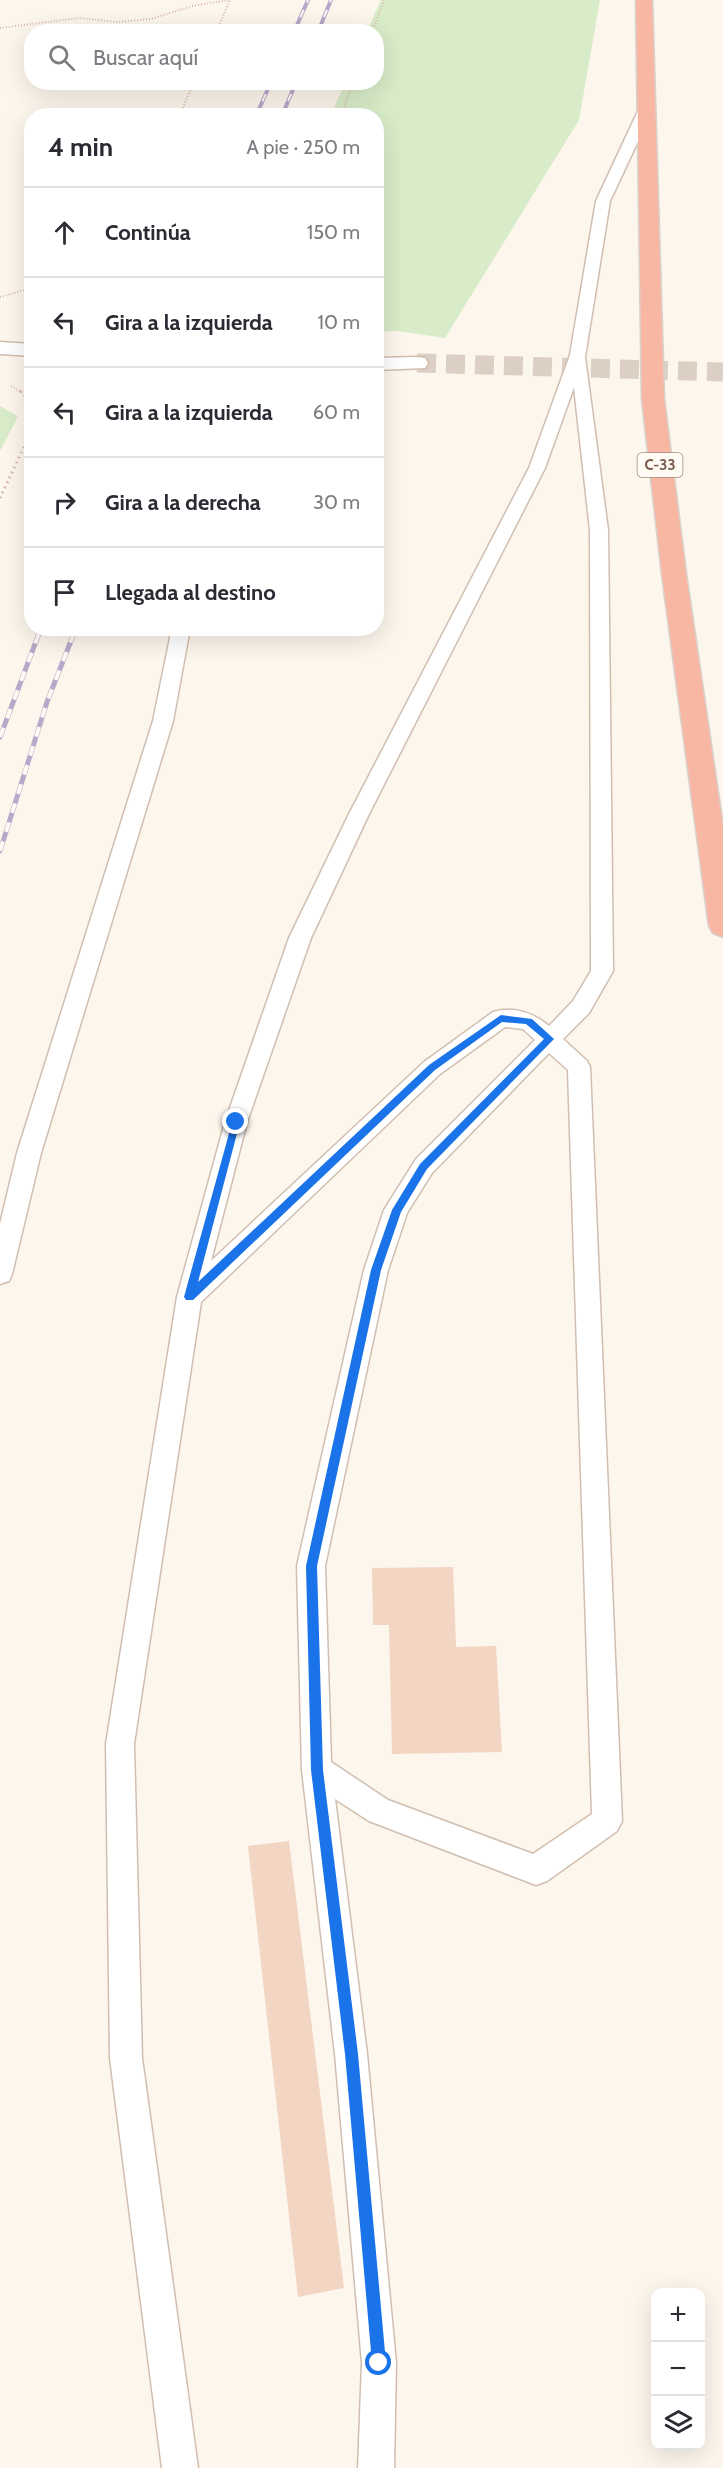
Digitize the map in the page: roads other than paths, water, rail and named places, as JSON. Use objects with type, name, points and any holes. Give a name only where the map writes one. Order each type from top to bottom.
[{"type":"highway","name":"C-33","points":[[644,0],[652,399],[723,926]]},
{"type":"street","points":[[0,348],[24,350]]},
{"type":"street","points":[[384,364],[417,363]]},
{"type":"lane","name":"C-33","points":[[180,2468],[126,2058],[120,1744],[189,1297],[236,1122],[300,938],[359,814],[537,468],[578,355],[603,201],[645,111]]},
{"type":"lane","points":[[376,2468],[379,2363],[351,2054],[317,1770],[311,1566],[376,1270],[396,1210],[424,1166],[581,1007],[602,971],[599,530],[578,355]]},
{"type":"lane","points":[[0,1274],[28,1153],[163,721],[179,636]]},
{"type":"lane","points":[[189,1297],[432,1068],[501,1018],[529,1021],[579,1067],[607,1821],[536,1870],[379,1811],[317,1770]]},
{"type":"tunnel","points":[[417,363],[723,372]]},
{"type":"railway","points":[[298,24],[308,0]]},
{"type":"railway","points":[[321,24],[331,0]]},
{"type":"railway","points":[[260,108],[267,90]]},
{"type":"railway","points":[[285,108],[293,90]]},
{"type":"railway","points":[[0,737],[38,636]]},
{"type":"railway","points":[[0,851],[47,702],[73,636]]}]
